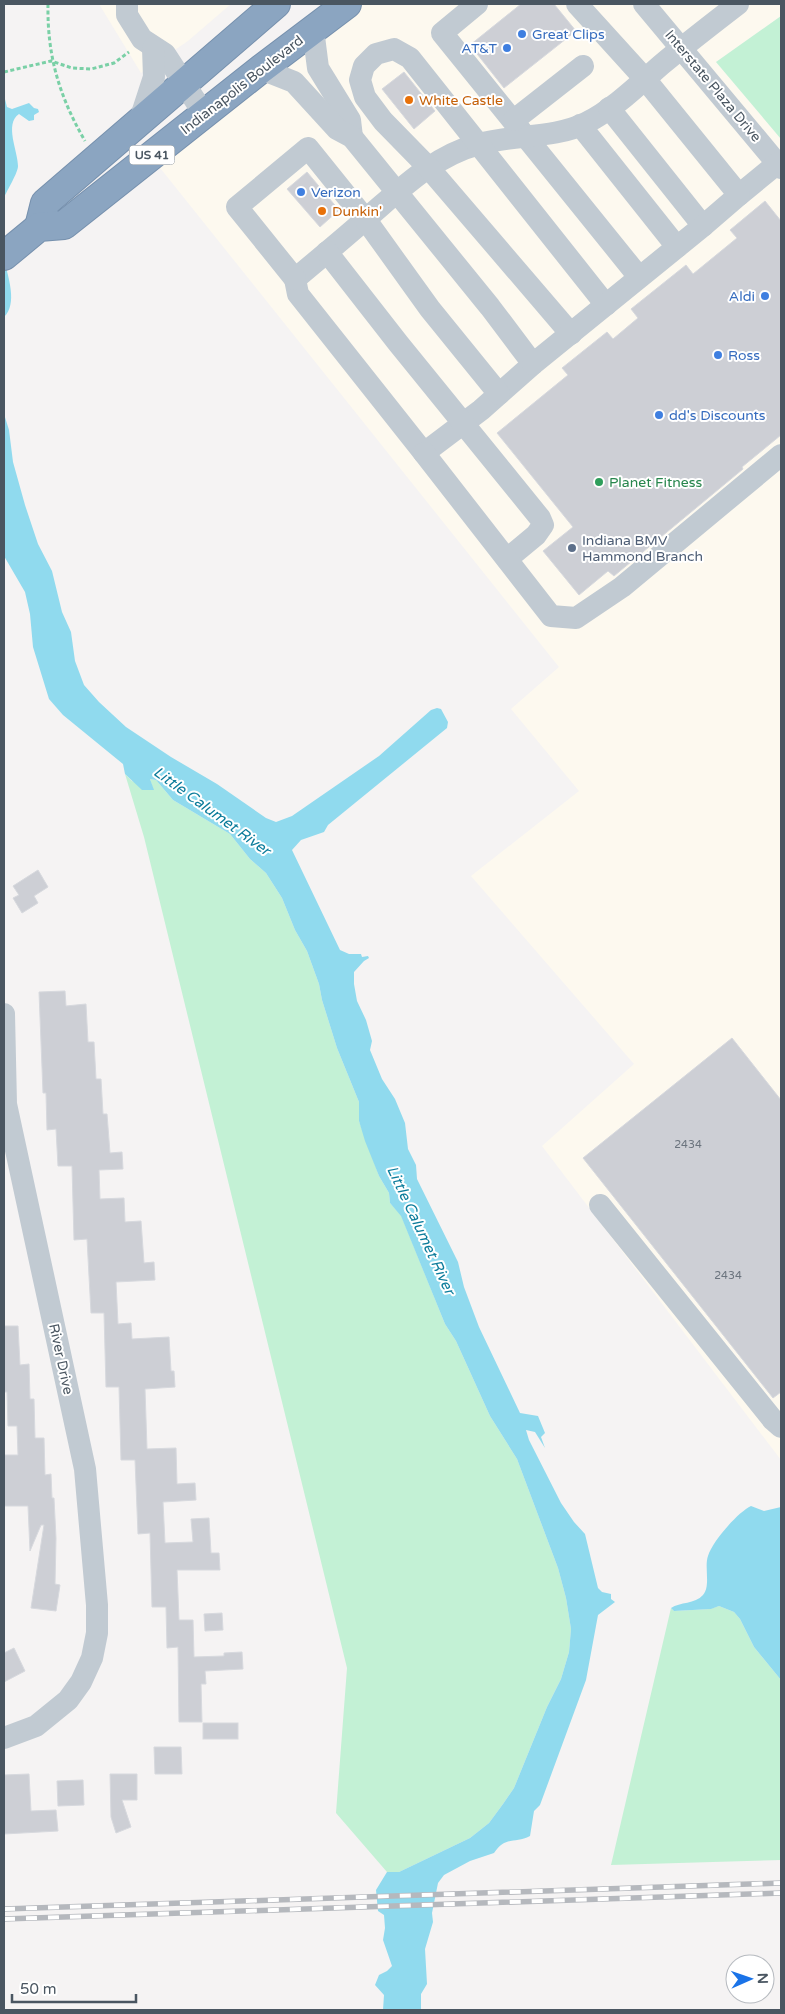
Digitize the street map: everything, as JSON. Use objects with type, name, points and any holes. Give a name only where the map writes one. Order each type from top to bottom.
[{"type":"highway","name":"US 41","points":[[38,227],[45,204],[276,4]]},
{"type":"highway","name":"Indianapolis Boulevard","points":[[38,227],[64,225],[261,69],[347,4]]},
{"type":"highway","points":[[4,256],[38,227]]},
{"type":"street","points":[[127,4],[127,15],[148,44],[165,54],[204,114]]},
{"type":"street","points":[[477,4],[442,33],[639,277]]},
{"type":"street","points":[[577,4],[645,79],[738,195]]},
{"type":"street","points":[[520,128],[559,133],[580,125],[609,108],[681,48],[738,4]]},
{"type":"street","name":"Interstate Plaza Drive","points":[[648,5],[681,48],[779,165]]},
{"type":"street","points":[[313,29],[318,68],[350,120],[352,137]]},
{"type":"street","points":[[139,123],[154,77],[148,44]]},
{"type":"street","points":[[571,334],[428,167],[383,121],[365,97],[360,80],[364,66],[376,54],[394,49],[410,58],[606,305]]},
{"type":"street","points":[[295,279],[428,167],[520,128],[583,66]]},
{"type":"street","points":[[261,69],[294,82],[336,129],[352,137],[490,307],[533,364]]},
{"type":"street","points":[[609,108],[703,226]]},
{"type":"street","points":[[580,125],[677,247]]},
{"type":"street","points":[[499,394],[430,309],[366,220],[308,148],[237,207],[295,279],[298,294],[551,616],[576,618],[622,587],[781,455]]},
{"type":"street","points":[[424,453],[464,423],[738,195],[779,165]]},
{"type":"street","points":[[327,252],[540,518],[543,525],[536,535],[507,559]]},
{"type":"street","name":"River Drive","points":[[4,1014],[6,1104],[85,1468],[97,1605],[97,1634],[92,1658],[81,1682],[68,1700],[36,1726],[4,1738]]},
{"type":"street","points":[[600,1205],[772,1420],[781,1428]]},
{"type":"path","points":[[48,4],[51,61],[70,112],[85,141]]},
{"type":"path","points":[[4,72],[51,61],[81,70],[103,66],[122,59],[148,44]]},
{"type":"shaded area","points":[[99,4],[231,4],[188,41],[141,73]]},
{"type":"shaded area","points":[[362,4],[781,4],[781,16],[716,62],[781,139],[781,1460],[542,1146],[634,1064],[471,876],[579,791],[511,709],[559,667],[157,164]]},
{"type":"green space","points":[[781,16],[781,139],[716,62]]},
{"type":"green space","points":[[125,774],[132,781],[153,789],[150,779],[156,780],[173,800],[230,834],[250,859],[266,873],[282,898],[295,930],[307,951],[319,984],[337,1048],[359,1102],[359,1121],[379,1176],[389,1193],[390,1203],[401,1215],[445,1324],[456,1341],[490,1416],[517,1459],[558,1568],[566,1598],[571,1629],[569,1652],[561,1679],[547,1707],[514,1788],[489,1823],[470,1838],[399,1872],[387,1872],[336,1813],[347,1668],[144,837]]},
{"type":"green space","points":[[719,1606],[734,1612],[740,1619],[754,1647],[781,1680],[781,1860],[611,1865],[671,1608],[674,1611],[710,1609]]},
{"type":"water","points":[[4,95],[7,107],[12,109],[29,103],[38,109],[39,112],[34,115],[34,120],[29,121],[19,114],[15,118],[12,131],[18,166],[4,198]]},
{"type":"water","points":[[4,260],[11,297],[8,311],[4,317]]},
{"type":"water","name":"Little Calumet River","points":[[4,414],[9,430],[13,462],[25,505],[38,544],[52,571],[62,612],[71,632],[75,661],[84,685],[126,727],[171,757],[217,784],[266,818],[276,822],[292,816],[379,756],[431,710],[441,709],[448,722],[447,728],[328,825],[324,832],[301,840],[292,850],[340,950],[349,954],[361,954],[362,957],[368,956],[369,958],[354,972],[357,1001],[366,1020],[372,1041],[370,1050],[382,1079],[395,1099],[405,1123],[408,1149],[416,1165],[417,1179],[458,1262],[464,1287],[479,1327],[520,1413],[538,1416],[545,1433],[541,1437],[545,1448],[535,1432],[526,1430],[529,1440],[561,1503],[585,1534],[598,1588],[602,1592],[611,1594],[611,1599],[615,1602],[598,1615],[586,1680],[540,1805],[534,1811],[530,1836],[503,1844],[494,1853],[470,1861],[444,1875],[438,1883],[432,1913],[433,1922],[425,1949],[427,1984],[421,1994],[421,2010],[383,2010],[384,1995],[375,1985],[379,1975],[392,1966],[383,1940],[385,1928],[384,1915],[378,1911],[376,1890],[387,1872],[399,1872],[470,1838],[489,1823],[514,1788],[547,1707],[561,1679],[569,1652],[571,1629],[566,1598],[558,1568],[517,1459],[490,1416],[456,1341],[445,1324],[401,1216],[390,1203],[389,1193],[379,1176],[359,1121],[359,1102],[337,1048],[319,984],[307,951],[295,930],[282,898],[266,873],[250,859],[230,834],[173,800],[156,780],[150,779],[154,790],[142,790],[125,774],[123,764],[63,715],[49,699],[33,647],[30,614],[25,592],[4,556]]},
{"type":"water","points":[[751,1506],[764,1511],[781,1507],[781,1680],[754,1647],[740,1619],[734,1612],[719,1606],[711,1609],[674,1611],[671,1608],[696,1600],[703,1595],[707,1587],[707,1560],[710,1550],[733,1521]]},
{"type":"building","points":[[521,4],[554,4],[576,31],[504,88],[470,45]]},
{"type":"building","name":"White Castle","points":[[404,72],[435,111],[414,129],[382,89]]},
{"type":"building","points":[[307,172],[339,210],[320,227],[287,189]]},
{"type":"building","points":[[765,201],[781,221],[781,435],[614,576],[608,571],[579,595],[543,551],[573,527],[497,433],[568,375],[562,368],[607,332],[613,339],[638,318],[631,309],[686,265],[693,274],[737,238],[730,230]]},
{"type":"building","points":[[38,870],[48,887],[34,896],[38,903],[22,913],[13,898],[19,895],[13,886]]},
{"type":"building","points":[[65,991],[66,1006],[86,1004],[88,1042],[94,1042],[96,1079],[101,1079],[103,1114],[107,1114],[110,1153],[122,1152],[123,1169],[99,1170],[100,1199],[124,1198],[125,1222],[141,1221],[144,1263],[154,1262],[155,1280],[116,1282],[118,1324],[131,1323],[132,1339],[169,1337],[171,1371],[174,1371],[175,1387],[145,1389],[147,1449],[176,1448],[177,1484],[195,1483],[196,1500],[163,1502],[165,1543],[193,1542],[191,1519],[209,1518],[211,1553],[219,1553],[220,1570],[177,1570],[179,1620],[193,1620],[194,1657],[224,1656],[224,1653],[242,1652],[243,1669],[205,1671],[206,1684],[201,1684],[202,1722],[179,1722],[178,1647],[167,1648],[166,1607],[152,1607],[150,1533],[138,1534],[135,1460],[121,1460],[119,1387],[106,1387],[104,1313],[91,1313],[87,1239],[74,1240],[72,1166],[58,1166],[56,1129],[47,1130],[46,1093],[43,1093],[39,992]]},
{"type":"building","points":[[732,1038],[781,1100],[781,1392],[773,1398],[583,1158]]},
{"type":"building","points":[[4,1326],[18,1326],[20,1365],[29,1364],[30,1399],[34,1399],[35,1438],[44,1438],[45,1475],[51,1474],[56,1538],[55,1584],[60,1585],[56,1611],[31,1608],[44,1525],[41,1525],[30,1551],[28,1506],[4,1506],[4,1455],[18,1455],[17,1426],[8,1426],[7,1392],[4,1392]]},
{"type":"building","points":[[222,1613],[223,1630],[205,1631],[204,1614]]},
{"type":"building","points":[[14,1648],[25,1671],[4,1682],[4,1653]]},
{"type":"building","points":[[203,1723],[238,1723],[238,1739],[203,1739]]},
{"type":"building","points":[[154,1747],[181,1747],[182,1774],[155,1774]]},
{"type":"building","points":[[29,1774],[31,1811],[56,1810],[58,1831],[4,1834],[4,1775]]},
{"type":"building","points":[[110,1774],[137,1774],[137,1800],[122,1800],[131,1827],[116,1833],[111,1817]]},
{"type":"building","points":[[83,1780],[84,1805],[58,1806],[57,1781]]},
{"type":"railway","points":[[4,1909],[781,1883]]},
{"type":"railway","points":[[4,1919],[781,1893]]},
{"type":"place","name":"Great Clips","points":[[522,34]]},
{"type":"place","name":"AT&T","points":[[507,48]]},
{"type":"place","name":"White Castle","points":[[409,100]]},
{"type":"place","name":"Verizon","points":[[301,192]]},
{"type":"place","name":"Dunkin'","points":[[322,211]]},
{"type":"place","name":"Aldi","points":[[765,296]]},
{"type":"place","name":"Ross","points":[[718,355]]},
{"type":"place","name":"dd's Discounts","points":[[659,415]]},
{"type":"place","name":"Planet Fitness","points":[[599,482]]},
{"type":"place","name":"Indiana BMV Hammond Branch","points":[[572,548]]}]
